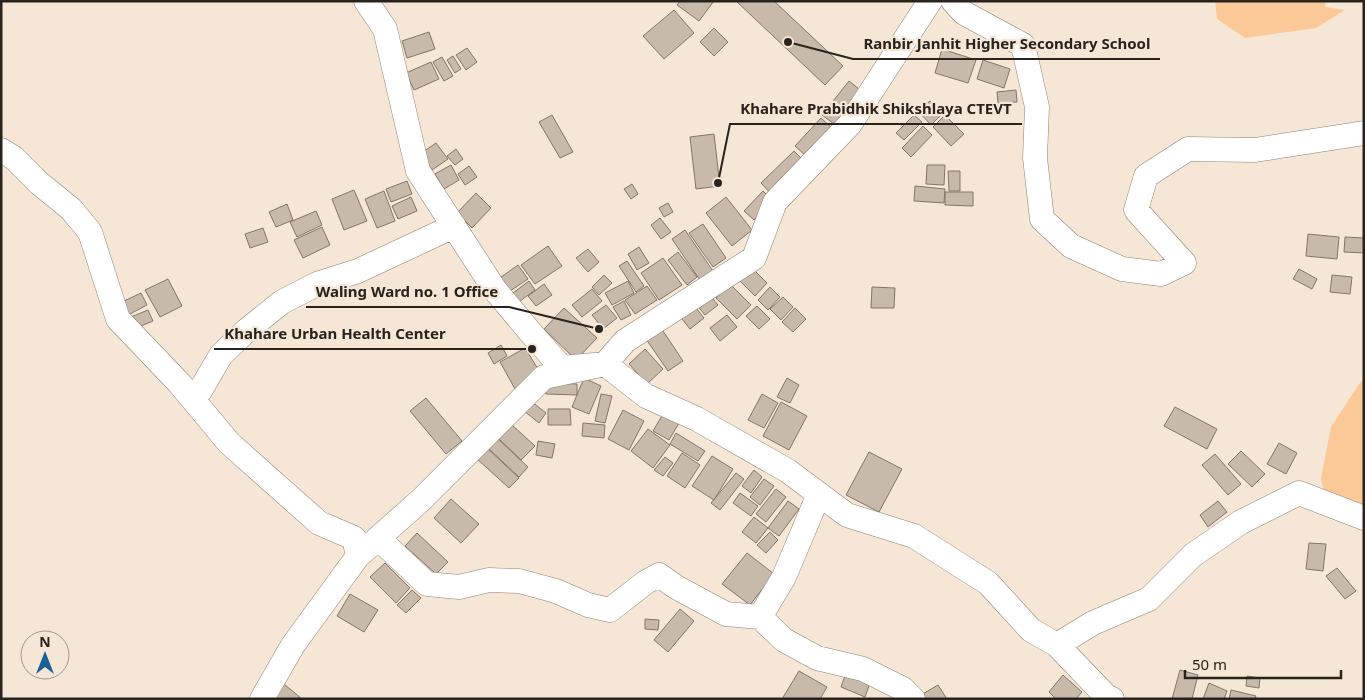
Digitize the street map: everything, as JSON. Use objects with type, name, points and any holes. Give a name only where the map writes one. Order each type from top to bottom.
[{"type":"street","points":[[366,1],[385,29],[418,171],[495,290],[562,368],[605,364],[646,396],[697,419],[788,471],[848,515],[914,536],[988,583],[1031,630],[1057,644],[1106,696],[1112,699]]},
{"type":"street","points":[[262,699],[293,645],[358,556],[421,500],[544,377],[605,364],[624,341],[754,258],[775,202],[850,124],[930,1]]},
{"type":"street","points":[[953,1],[964,13],[1023,45],[1038,107],[1035,158],[1042,219],[1071,246],[1122,269],[1161,274],[1184,263],[1136,210],[1146,176],[1188,149],[1255,150],[1364,133]]},
{"type":"street","points":[[1,150],[14,158],[39,183],[71,209],[90,232],[118,319],[192,398],[229,443],[319,523],[354,538],[358,556]]},
{"type":"street","points":[[192,398],[200,391],[221,354],[282,302],[317,284],[358,270],[454,226]]},
{"type":"street","points":[[1057,644],[1093,623],[1149,600],[1193,555],[1241,522],[1299,493],[1364,518]]},
{"type":"street","points":[[760,618],[784,577],[818,494]]},
{"type":"street","points":[[378,538],[427,584],[460,587],[489,580],[519,581],[556,591],[588,605],[610,610],[646,582],[659,575],[676,587],[726,614],[760,618],[784,640],[817,658],[864,669],[903,689],[913,699]]},
{"type":"shaded area","points":[[1215,1],[1326,1],[1325,7],[1345,10],[1316,28],[1245,38],[1217,19]]},
{"type":"shaded area","points":[[1364,379],[1364,511],[1324,495],[1321,478],[1331,427]]},
{"type":"building","points":[[680,1],[714,1],[699,21],[677,5]]},
{"type":"building","points":[[736,1],[774,1],[843,66],[825,85]]},
{"type":"building","points":[[674,10],[694,33],[664,59],[643,36]]},
{"type":"building","points":[[714,28],[728,42],[714,56],[700,42]]},
{"type":"building","points":[[429,32],[435,49],[407,58],[402,41]]},
{"type":"building","points":[[467,48],[477,62],[466,70],[456,55]]},
{"type":"building","points":[[942,49],[976,60],[968,83],[935,73]]},
{"type":"building","points":[[453,56],[461,69],[455,73],[447,60]]},
{"type":"building","points":[[442,57],[453,76],[444,81],[433,62]]},
{"type":"building","points":[[983,60],[1010,69],[1004,88],[977,79]]},
{"type":"building","points":[[431,62],[439,79],[414,90],[406,73]]},
{"type":"building","points":[[849,81],[864,93],[838,127],[822,115]]},
{"type":"building","points":[[1016,90],[1017,102],[998,103],[997,92]]},
{"type":"building","points":[[930,101],[942,114],[931,125],[918,111]]},
{"type":"building","points":[[552,115],[573,152],[560,158],[539,122]]},
{"type":"building","points":[[914,115],[922,122],[904,140],[896,133]]},
{"type":"building","points":[[945,115],[964,134],[951,146],[933,127]]},
{"type":"building","points":[[821,118],[833,129],[807,157],[795,146]]},
{"type":"building","points":[[923,126],[932,135],[911,157],[902,148]]},
{"type":"building","points":[[714,134],[720,186],[696,189],[690,137]]},
{"type":"building","points":[[436,143],[448,159],[432,170],[420,154]]},
{"type":"building","points":[[456,149],[463,159],[455,165],[447,156]]},
{"type":"building","points":[[794,151],[806,163],[773,196],[761,183]]},
{"type":"building","points":[[451,165],[459,180],[444,189],[435,174]]},
{"type":"building","points":[[927,165],[945,165],[944,185],[926,184]]},
{"type":"building","points":[[469,166],[477,177],[465,185],[458,174]]},
{"type":"building","points":[[948,171],[960,171],[960,191],[949,191]]},
{"type":"building","points":[[407,181],[412,194],[391,202],[386,189]]},
{"type":"building","points":[[632,184],[638,194],[631,199],[624,189]]},
{"type":"building","points":[[915,186],[945,189],[944,203],[914,201]]},
{"type":"building","points":[[354,190],[367,221],[344,230],[332,199]]},
{"type":"building","points":[[384,191],[395,221],[377,228],[365,199]]},
{"type":"building","points":[[763,191],[772,200],[754,220],[744,211]]},
{"type":"building","points":[[945,192],[973,192],[973,206],[945,205]]},
{"type":"building","points":[[476,193],[491,208],[472,228],[457,213]]},
{"type":"building","points":[[411,197],[417,211],[398,219],[392,206]]},
{"type":"building","points":[[726,197],[752,230],[732,246],[706,213]]},
{"type":"building","points":[[668,203],[673,212],[664,217],[659,208]]},
{"type":"building","points":[[287,204],[293,220],[276,227],[269,212]]},
{"type":"building","points":[[316,211],[322,225],[297,237],[290,222]]},
{"type":"building","points":[[660,218],[671,232],[661,239],[651,225]]},
{"type":"building","points":[[703,224],[726,258],[713,267],[689,233]]},
{"type":"building","points":[[322,227],[330,245],[303,258],[294,240]]},
{"type":"building","points":[[263,228],[268,242],[250,248],[245,234]]},
{"type":"building","points":[[685,230],[715,274],[702,283],[672,239]]},
{"type":"building","points":[[1308,234],[1339,237],[1337,259],[1306,256]]},
{"type":"building","points":[[1345,237],[1364,238],[1364,253],[1344,252]]},
{"type":"building","points":[[548,246],[562,266],[535,284],[521,265]]},
{"type":"building","points":[[639,247],[649,263],[637,270],[628,254]]},
{"type":"building","points":[[588,249],[599,262],[588,272],[576,258]]},
{"type":"building","points":[[678,252],[697,277],[687,285],[668,260]]},
{"type":"building","points":[[663,258],[682,285],[659,300],[641,273]]},
{"type":"building","points":[[627,261],[644,286],[636,292],[619,266]]},
{"type":"building","points":[[748,264],[767,283],[755,296],[736,277]]},
{"type":"building","points":[[518,265],[528,279],[507,293],[497,280]]},
{"type":"building","points":[[1299,269],[1317,279],[1312,289],[1293,279]]},
{"type":"building","points":[[604,275],[612,283],[599,295],[592,287]]},
{"type":"building","points":[[1332,275],[1352,277],[1350,294],[1330,292]]},
{"type":"building","points":[[168,279],[182,306],[160,317],[145,290]]},
{"type":"building","points":[[529,281],[535,290],[516,304],[509,296]]},
{"type":"building","points":[[628,281],[634,293],[612,305],[605,293]]},
{"type":"building","points":[[544,284],[552,295],[536,306],[528,296]]},
{"type":"building","points":[[730,284],[751,305],[737,319],[716,298]]},
{"type":"building","points":[[647,286],[657,300],[635,314],[625,300]]},
{"type":"building","points":[[770,287],[780,297],[768,310],[758,300]]},
{"type":"building","points":[[872,287],[895,288],[894,308],[871,308]]},
{"type":"building","points":[[592,289],[602,301],[582,317],[572,305]]},
{"type":"building","points":[[141,293],[147,305],[128,315],[122,302]]},
{"type":"building","points":[[709,294],[718,305],[705,315],[696,304]]},
{"type":"building","points":[[783,297],[793,307],[781,320],[770,309]]},
{"type":"building","points":[[624,301],[631,315],[621,320],[613,307]]},
{"type":"building","points":[[692,303],[704,318],[690,329],[678,314]]},
{"type":"building","points":[[606,305],[617,318],[603,329],[592,315]]},
{"type":"building","points":[[757,306],[770,319],[759,329],[746,316]]},
{"type":"building","points":[[564,308],[597,338],[576,360],[544,329]]},
{"type":"building","points":[[795,308],[806,319],[793,332],[782,322]]},
{"type":"building","points":[[148,310],[153,321],[136,328],[131,317]]},
{"type":"building","points":[[727,315],[737,327],[720,341],[710,328]]},
{"type":"building","points":[[661,328],[683,361],[668,371],[646,339]]},
{"type":"building","points":[[501,345],[507,356],[494,364],[488,353]]},
{"type":"building","points":[[525,348],[541,374],[515,389],[500,362]]},
{"type":"building","points":[[645,349],[663,369],[647,384],[629,364]]},
{"type":"building","points":[[584,378],[601,386],[589,414],[572,407]]},
{"type":"building","points":[[787,378],[799,385],[790,403],[777,397]]},
{"type":"building","points":[[546,383],[577,384],[577,395],[546,394]]},
{"type":"building","points":[[601,394],[612,396],[605,423],[595,421]]},
{"type":"building","points":[[762,394],[778,403],[764,428],[748,420]]},
{"type":"building","points":[[526,397],[546,413],[539,423],[518,406]]},
{"type":"building","points":[[426,398],[462,441],[446,454],[410,411]]},
{"type":"building","points":[[781,402],[807,416],[789,450],[763,436]]},
{"type":"building","points":[[1175,407],[1217,429],[1207,449],[1164,426]]},
{"type":"building","points":[[548,409],[570,409],[571,425],[548,425]]},
{"type":"building","points":[[623,410],[644,421],[629,450],[608,439]]},
{"type":"building","points":[[663,414],[679,423],[669,440],[653,431]]},
{"type":"building","points":[[583,423],[605,425],[604,438],[582,436]]},
{"type":"building","points":[[512,425],[535,446],[521,460],[499,439]]},
{"type":"building","points":[[648,429],[670,445],[653,468],[631,451]]},
{"type":"building","points":[[676,433],[705,451],[698,461],[670,444]]},
{"type":"building","points":[[497,438],[528,467],[519,477],[488,448]]},
{"type":"building","points":[[538,441],[555,444],[552,458],[536,455]]},
{"type":"building","points":[[1279,443],[1297,453],[1286,474],[1267,464]]},
{"type":"building","points":[[486,447],[519,478],[509,488],[476,458]]},
{"type":"building","points":[[1241,451],[1265,474],[1252,487],[1228,464]]},
{"type":"building","points":[[869,452],[902,469],[879,512],[846,495]]},
{"type":"building","points":[[682,453],[700,465],[685,488],[667,476]]},
{"type":"building","points":[[1215,454],[1241,484],[1228,495],[1202,465]]},
{"type":"building","points":[[712,456],[733,469],[714,500],[692,486]]},
{"type":"building","points":[[665,457],[673,463],[663,476],[654,470]]},
{"type":"building","points":[[754,470],[762,477],[751,493],[742,486]]},
{"type":"building","points":[[736,473],[744,479],[720,510],[711,503]]},
{"type":"building","points":[[764,479],[774,486],[760,505],[750,497]]},
{"type":"building","points":[[776,489],[786,497],[766,522],[756,514]]},
{"type":"building","points":[[740,493],[758,506],[751,516],[733,503]]},
{"type":"building","points":[[451,499],[479,524],[461,543],[434,518]]},
{"type":"building","points":[[788,501],[799,509],[779,536],[768,528]]},
{"type":"building","points":[[1218,501],[1227,512],[1208,527],[1200,515]]},
{"type":"building","points":[[754,517],[768,528],[756,543],[742,532]]},
{"type":"building","points":[[770,532],[778,540],[766,553],[757,545]]},
{"type":"building","points":[[417,533],[448,562],[436,574],[405,546]]},
{"type":"building","points":[[1309,543],[1326,544],[1323,571],[1306,569]]},
{"type":"building","points":[[747,553],[774,574],[750,605],[722,584]]},
{"type":"building","points":[[385,563],[410,588],[396,603],[370,577]]},
{"type":"building","points":[[1337,568],[1356,591],[1345,599],[1326,576]]},
{"type":"building","points":[[412,590],[421,598],[406,613],[397,605]]},
{"type":"building","points":[[350,594],[378,610],[364,632],[337,616]]},
{"type":"building","points":[[680,609],[694,621],[668,652],[654,640]]},
{"type":"building","points":[[645,619],[659,620],[658,630],[645,629]]},
{"type":"building","points":[[847,670],[871,680],[865,697],[841,687]]},
{"type":"building","points":[[1180,670],[1198,675],[1192,699],[1172,699]]},
{"type":"building","points":[[799,671],[827,687],[820,699],[782,699]]},
{"type":"building","points":[[1063,675],[1082,692],[1076,699],[1056,699],[1049,692]]},
{"type":"building","points":[[1247,676],[1260,678],[1259,688],[1246,686]]},
{"type":"building","points":[[1209,683],[1227,691],[1224,699],[1203,699]]},
{"type":"building","points":[[284,684],[302,699],[272,699]]},
{"type":"building","points":[[938,685],[947,699],[924,699],[921,695]]},
{"type":"building","points":[[1231,690],[1256,696],[1255,699],[1229,699]]},
{"type":"place","name":"Ranbir Janhit Higher Secondary School","points":[[788,42]]},
{"type":"place","name":"Khahare Prabidhik Shikshlaya CTEVT","points":[[718,183]]},
{"type":"place","name":"Waling Ward no. 1 Office","points":[[599,329]]},
{"type":"place","name":"Khahare Urban Health Center","points":[[532,349]]}]
